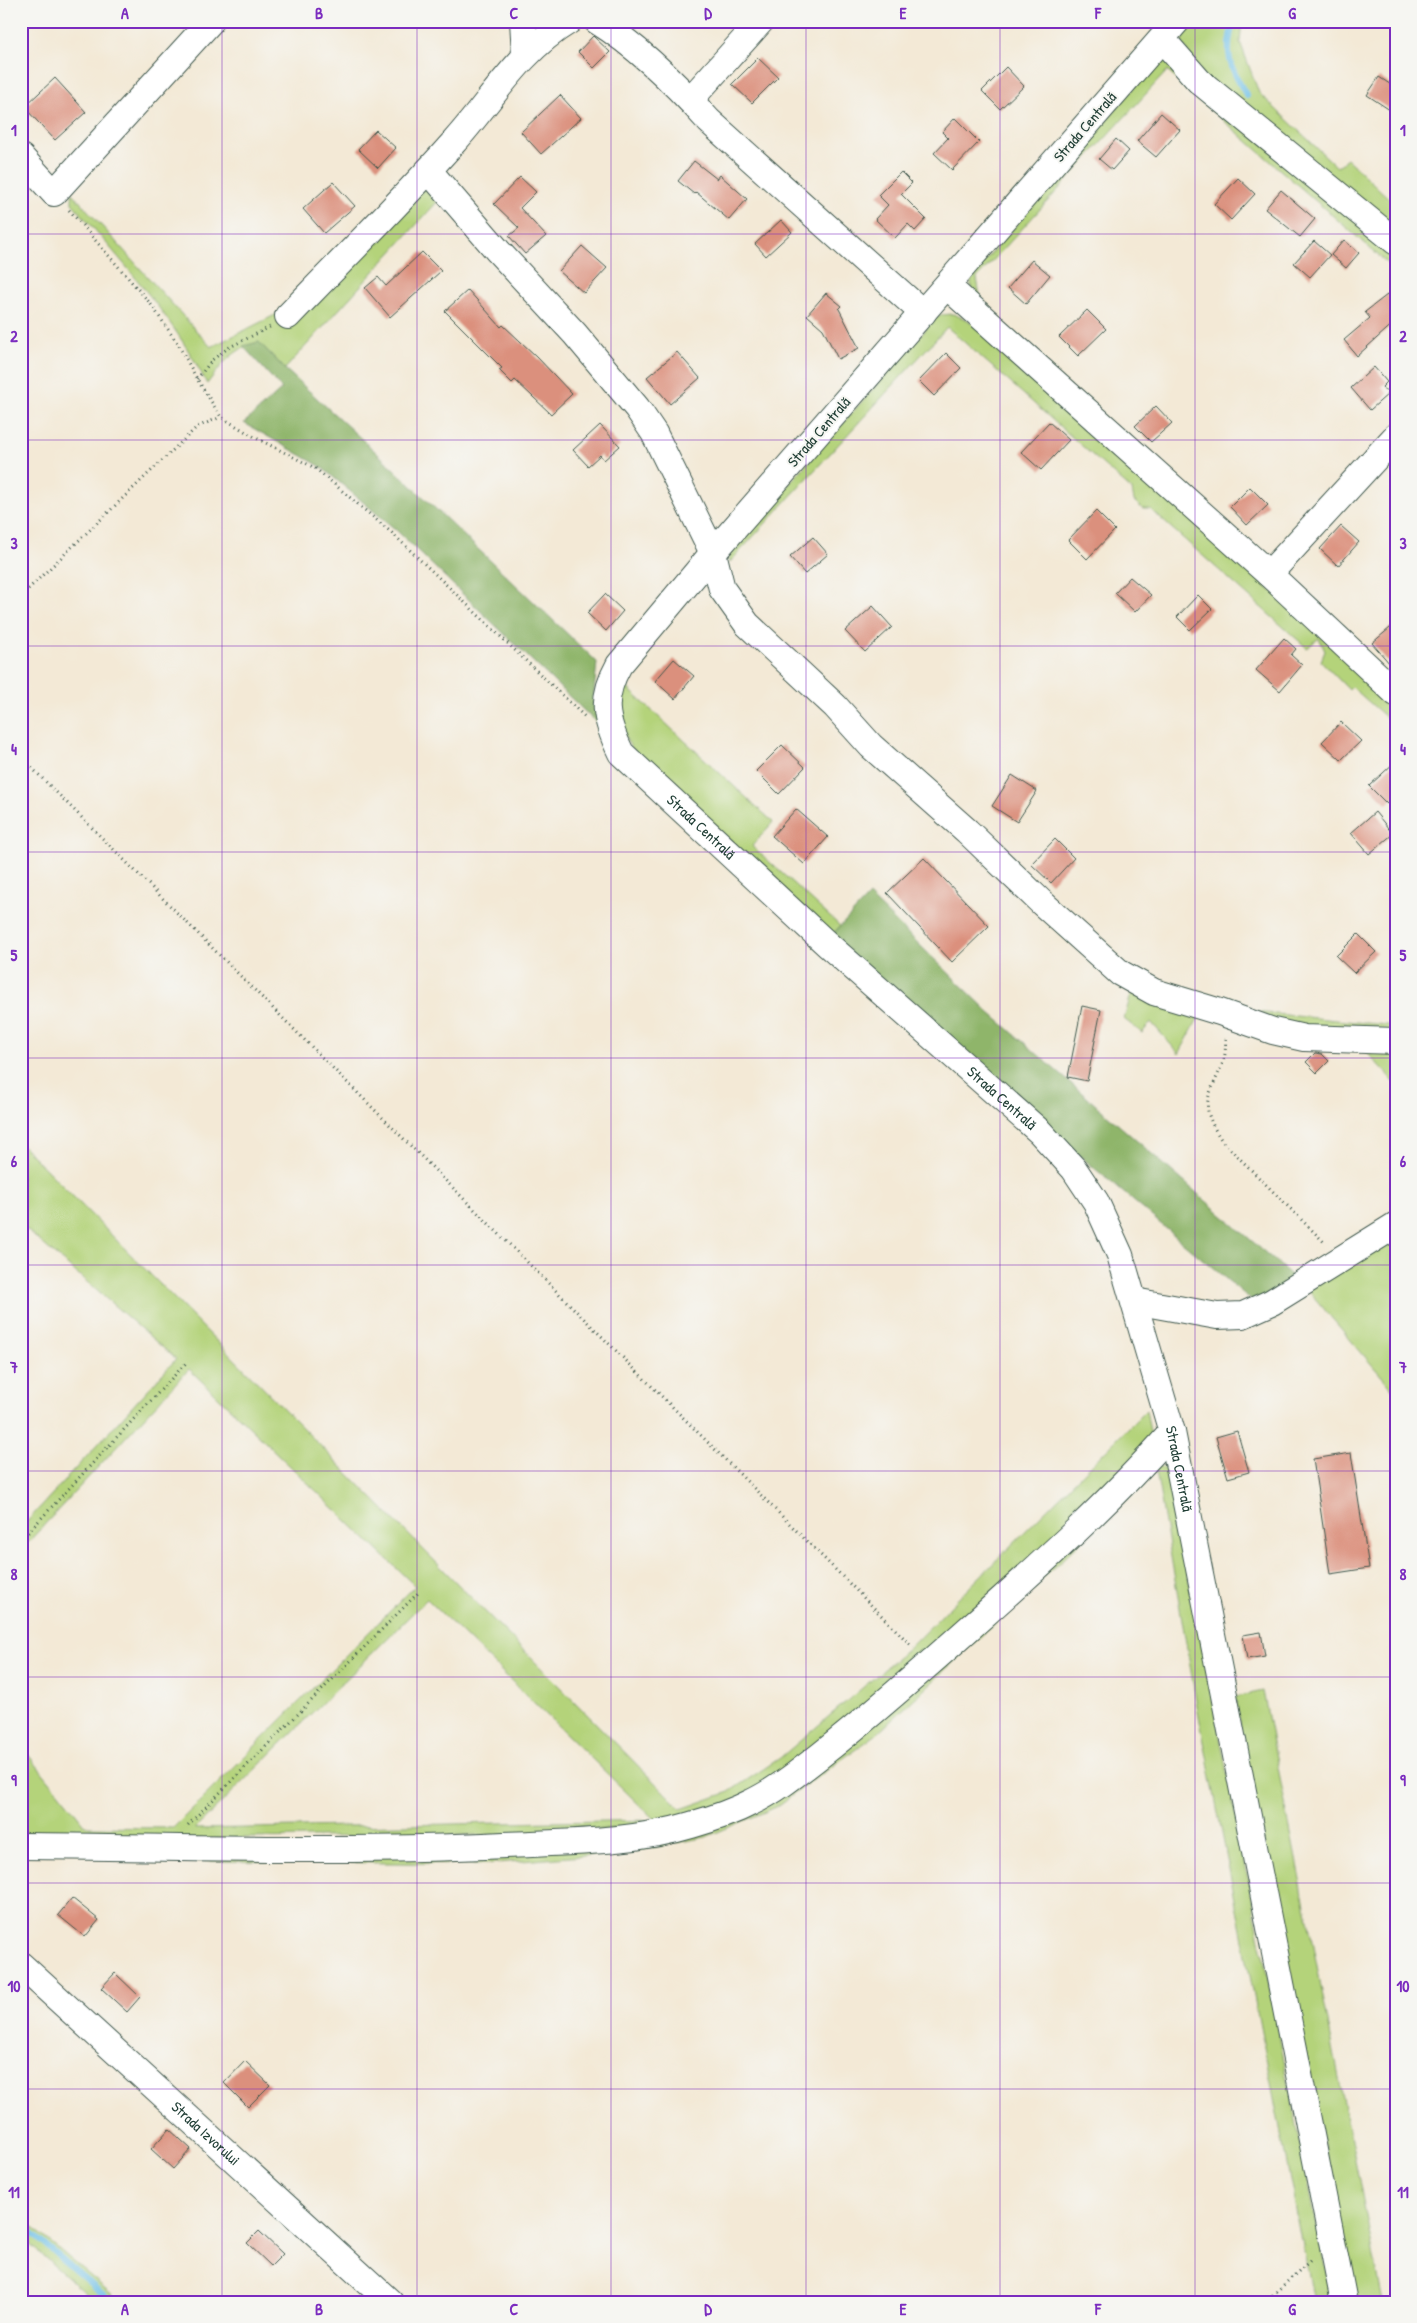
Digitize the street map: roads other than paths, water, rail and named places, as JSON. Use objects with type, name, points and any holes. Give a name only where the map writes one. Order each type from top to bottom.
[{"type":"street","points":[[21,157],[54,193],[211,21]]},
{"type":"street","points":[[523,21],[525,54]]},
{"type":"street","points":[[288,316],[429,171],[525,54],[552,31],[569,21]]},
{"type":"street","points":[[597,21],[622,36],[690,100],[708,121],[923,313]]},
{"type":"street","points":[[690,100],[761,21]]},
{"type":"street","points":[[1170,30],[1199,81],[1396,242]]},
{"type":"street","name":"Strada Centrală","points":[[1170,30],[713,553],[618,665],[609,682],[606,704],[609,729],[621,753],[814,931],[1040,1132],[1074,1170],[1096,1202],[1120,1255],[1172,1432],[1344,2302]]},
{"type":"street","points":[[429,171],[498,251],[575,334],[637,408],[654,433],[713,553],[722,589],[747,624],[835,706],[871,746],[967,832],[1042,903],[1120,973],[1154,992],[1220,1012],[1273,1031],[1304,1038],[1396,1041]]},
{"type":"street","points":[[947,286],[1269,574],[1396,692]]},
{"type":"street","points":[[1269,574],[1396,436]]},
{"type":"street","points":[[1134,1300],[1217,1316],[1243,1315],[1272,1302],[1396,1225]]},
{"type":"street","points":[[21,1846],[167,1846],[306,1849],[444,1848],[582,1841],[650,1835],[689,1826],[753,1802],[779,1786],[865,1720],[1020,1583],[1142,1466],[1172,1432]]},
{"type":"street","name":"Strada Izvorului","points":[[21,1965],[390,2302]]},
{"type":"waterway","points":[[1234,21],[1229,42],[1230,60],[1236,77],[1247,96]]},
{"type":"waterway","points":[[21,2224],[112,2302]]}]
